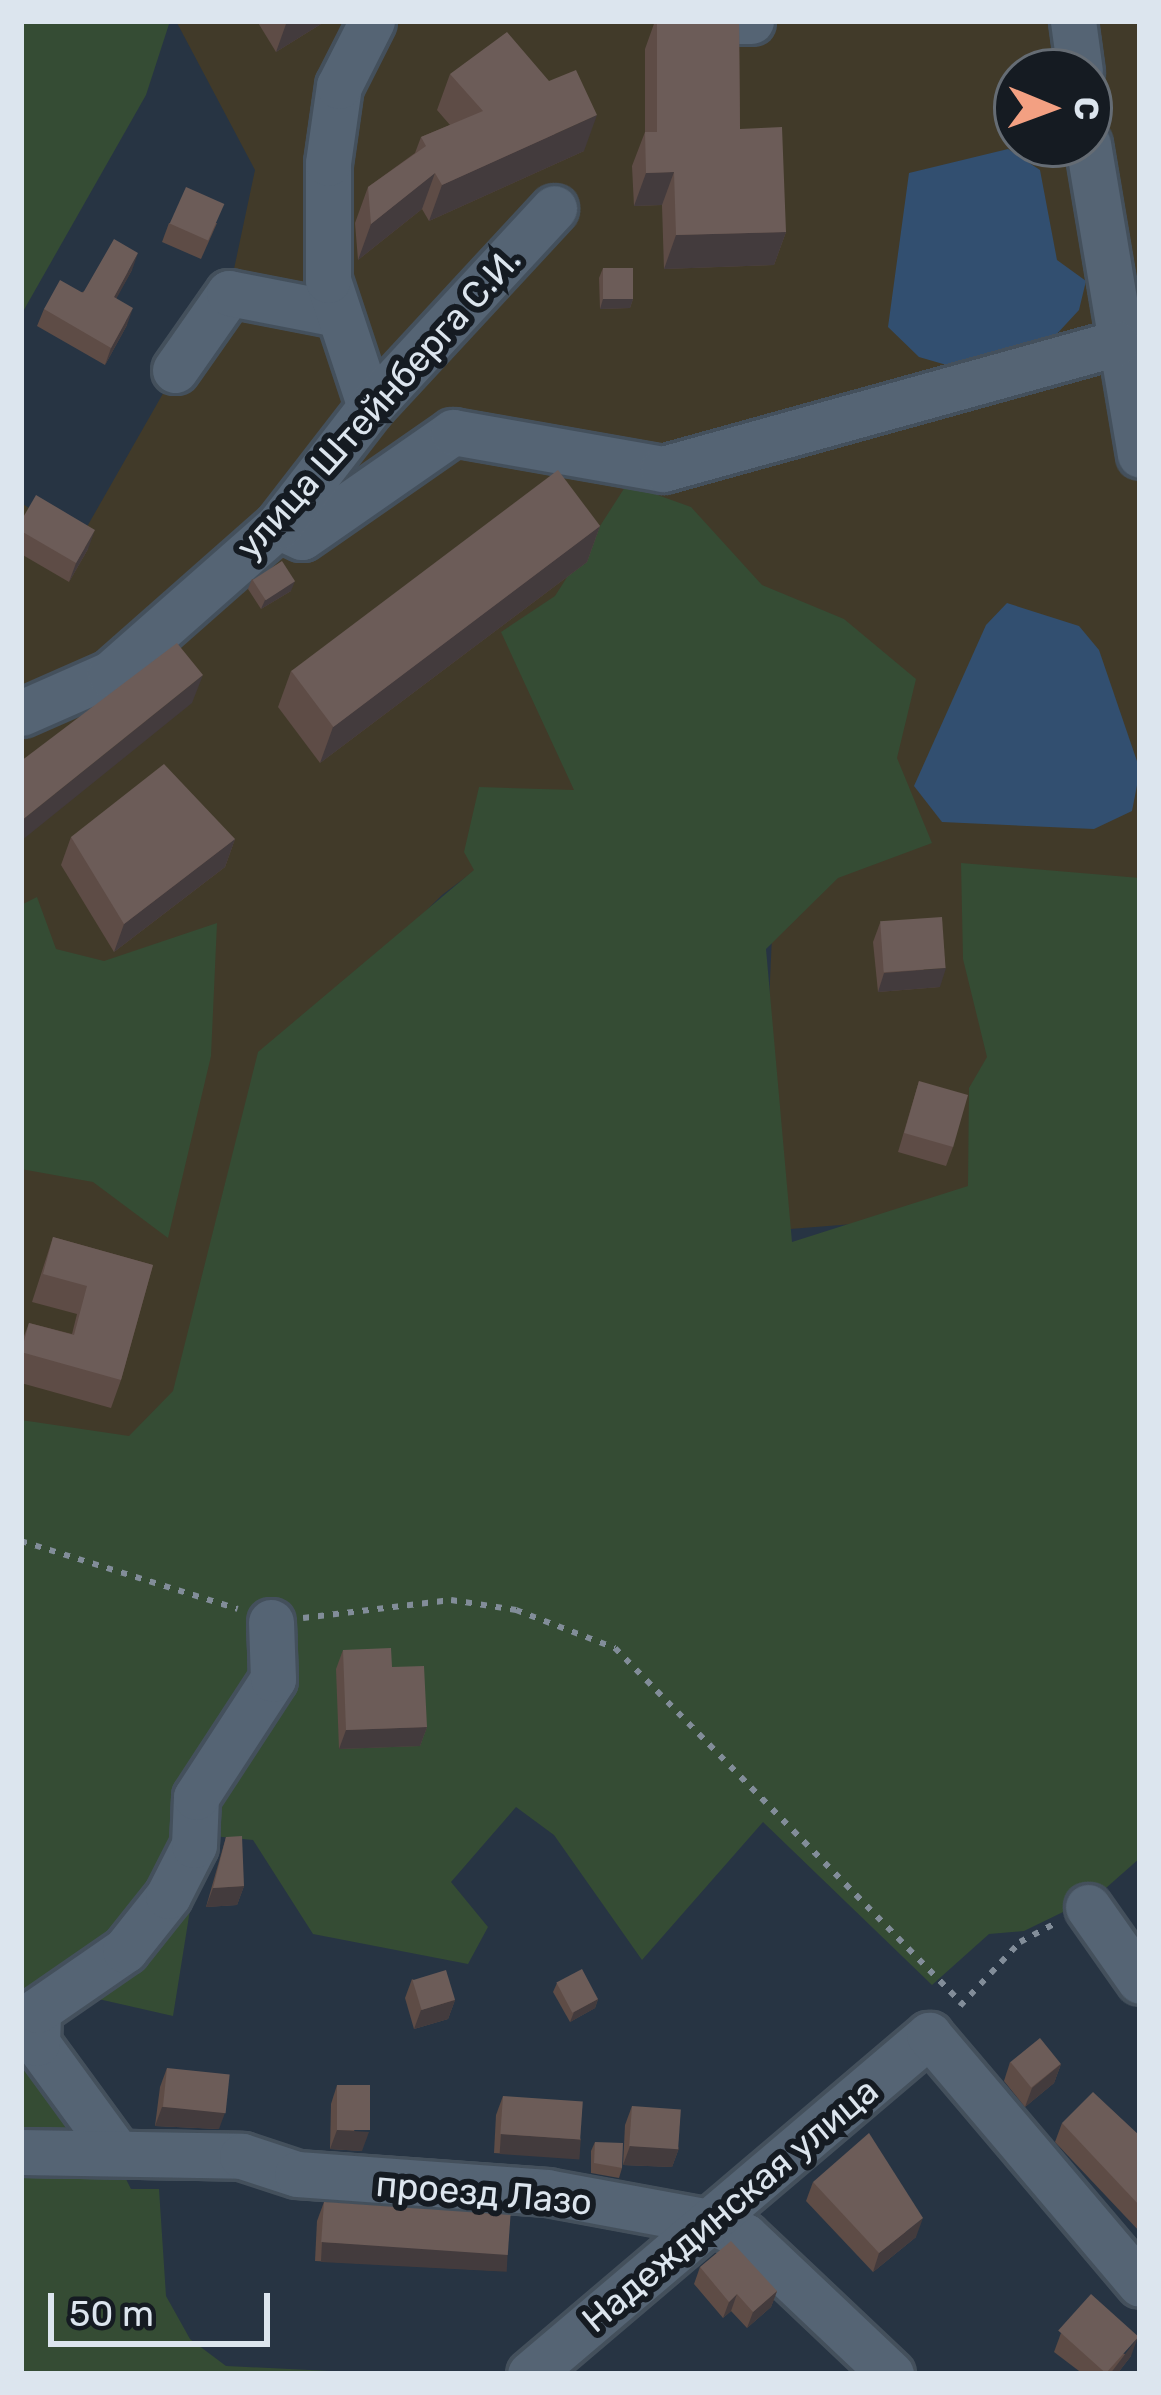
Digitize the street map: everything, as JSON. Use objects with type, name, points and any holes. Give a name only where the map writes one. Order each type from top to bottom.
[{"type":"street","points":[[370,407],[338,314],[328,163],[340,86],[372,21]]},
{"type":"street","points":[[712,21],[751,21]]},
{"type":"street","points":[[1091,168],[1116,343],[1140,455]]},
{"type":"street","name":"улица Штейнберга С.И.","points":[[21,713],[110,674],[278,526],[370,407],[554,208]]},
{"type":"street","points":[[175,370],[229,293],[338,314]]},
{"type":"street","points":[[278,526],[302,537],[453,433],[663,469],[1116,343]]},
{"type":"street","points":[[112,2146],[37,2043],[38,2010],[124,1950],[168,1896],[194,1845],[196,1797],[273,1679],[271,1622]]},
{"type":"street","points":[[1088,1907],[1140,1981]]},
{"type":"street","points":[[929,2035],[1140,2284]]},
{"type":"street","name":"Надеждинская улица","points":[[530,2374],[714,2223],[929,2035]]},
{"type":"street","name":"проезд Лазо","points":[[21,2152],[112,2146],[242,2156],[387,2185],[548,2192],[714,2223],[745,2236],[891,2374]]},
{"type":"path","points":[[21,1541],[271,1622],[451,1600],[516,1610],[615,1648],[962,2004]]},
{"type":"path","points":[[929,2035],[1020,1942],[1088,1907]]},
{"type":"shaded area","points":[[176,21],[1140,21],[1140,1397],[1017,1211],[790,1229],[767,1047],[773,914],[686,712],[442,895],[253,1083],[191,1435],[21,1453],[21,503],[80,539],[234,269],[255,170]]},
{"type":"green space","points":[[21,21],[170,21],[146,95],[21,315]]},
{"type":"green space","points":[[627,484],[691,507],[762,585],[844,619],[916,679],[897,758],[932,843],[838,878],[766,949],[792,1242],[968,1186],[969,1088],[987,1057],[963,959],[961,863],[1140,878],[1140,1858],[1098,1895],[1024,1931],[989,1934],[932,1985],[763,1822],[642,1960],[554,1835],[516,1807],[451,1882],[488,1927],[468,1964],[313,1934],[253,1840],[202,1835],[173,2016],[72,1993],[45,2018],[131,2189],[159,2189],[166,2296],[190,2339],[226,2366],[389,2374],[21,2374],[21,1420],[129,1436],[173,1391],[258,1052],[474,870],[464,852],[479,787],[574,790],[501,632],[555,596]]},
{"type":"green space","points":[[37,897],[56,949],[104,961],[217,923],[211,1056],[168,1238],[93,1182],[21,1169],[21,905]]},
{"type":"water","points":[[993,153],[993,168],[1040,170],[1057,260],[1086,281],[1079,310],[1054,337],[950,366],[919,357],[888,327],[909,173]]},
{"type":"water","points":[[1007,603],[1079,626],[1099,650],[1140,770],[1132,811],[1094,829],[942,822],[914,786],[986,625]]},
{"type":"building","points":[[657,21],[739,21],[740,129],[782,127],[786,232],[676,235],[674,172],[646,173],[645,132],[657,132]]},
{"type":"building","points":[[507,32],[549,81],[576,70],[597,115],[442,185],[435,173],[371,224],[368,187],[426,146],[421,137],[483,111],[450,74]]},
{"type":"building","points":[[186,187],[224,204],[208,241],[170,224]]},
{"type":"building","points":[[114,239],[138,253],[114,297],[133,308],[111,348],[44,309],[60,280],[83,293]]},
{"type":"building","points":[[603,268],[633,268],[633,299],[603,299]]},
{"type":"building","points":[[558,470],[600,526],[333,727],[291,671]]},
{"type":"building","points":[[36,495],[95,530],[76,563],[21,531],[21,521]]},
{"type":"building","points":[[282,561],[295,581],[266,600],[253,580]]},
{"type":"building","points":[[177,643],[203,675],[21,821],[21,761]]},
{"type":"building","points":[[164,764],[235,839],[124,924],[71,837]]},
{"type":"building","points":[[942,917],[946,968],[884,972],[880,921]]},
{"type":"building","points":[[919,1081],[968,1095],[953,1147],[904,1133]]},
{"type":"building","points":[[53,1237],[153,1265],[121,1380],[21,1352],[29,1323],[74,1335],[87,1286],[43,1274]]},
{"type":"building","points":[[391,1648],[392,1667],[424,1666],[427,1727],[346,1730],[343,1650]]},
{"type":"building","points":[[242,1836],[244,1886],[213,1888],[226,1837]]},
{"type":"building","points":[[582,1969],[598,1999],[572,2013],[556,1983]]},
{"type":"building","points":[[446,1970],[455,2000],[422,2010],[413,1980]]},
{"type":"building","points":[[1040,2038],[1061,2064],[1031,2088],[1010,2062]]},
{"type":"building","points":[[167,2068],[230,2075],[226,2113],[163,2107]]},
{"type":"building","points":[[337,2085],[370,2085],[370,2130],[337,2130]]},
{"type":"building","points":[[1093,2092],[1140,2136],[1140,2206],[1062,2123]]},
{"type":"building","points":[[503,2096],[583,2102],[580,2139],[500,2134]]},
{"type":"building","points":[[632,2106],[681,2109],[678,2149],[629,2146]]},
{"type":"building","points":[[869,2133],[923,2218],[879,2253],[813,2182]]},
{"type":"building","points":[[595,2142],[623,2143],[622,2168],[594,2163]]},
{"type":"building","points":[[324,2202],[511,2215],[508,2255],[321,2242]]},
{"type":"building","points":[[731,2241],[777,2291],[753,2312],[737,2294],[729,2302],[700,2267]]},
{"type":"building","points":[[1091,2294],[1139,2337],[1106,2373],[1058,2330]]}]
